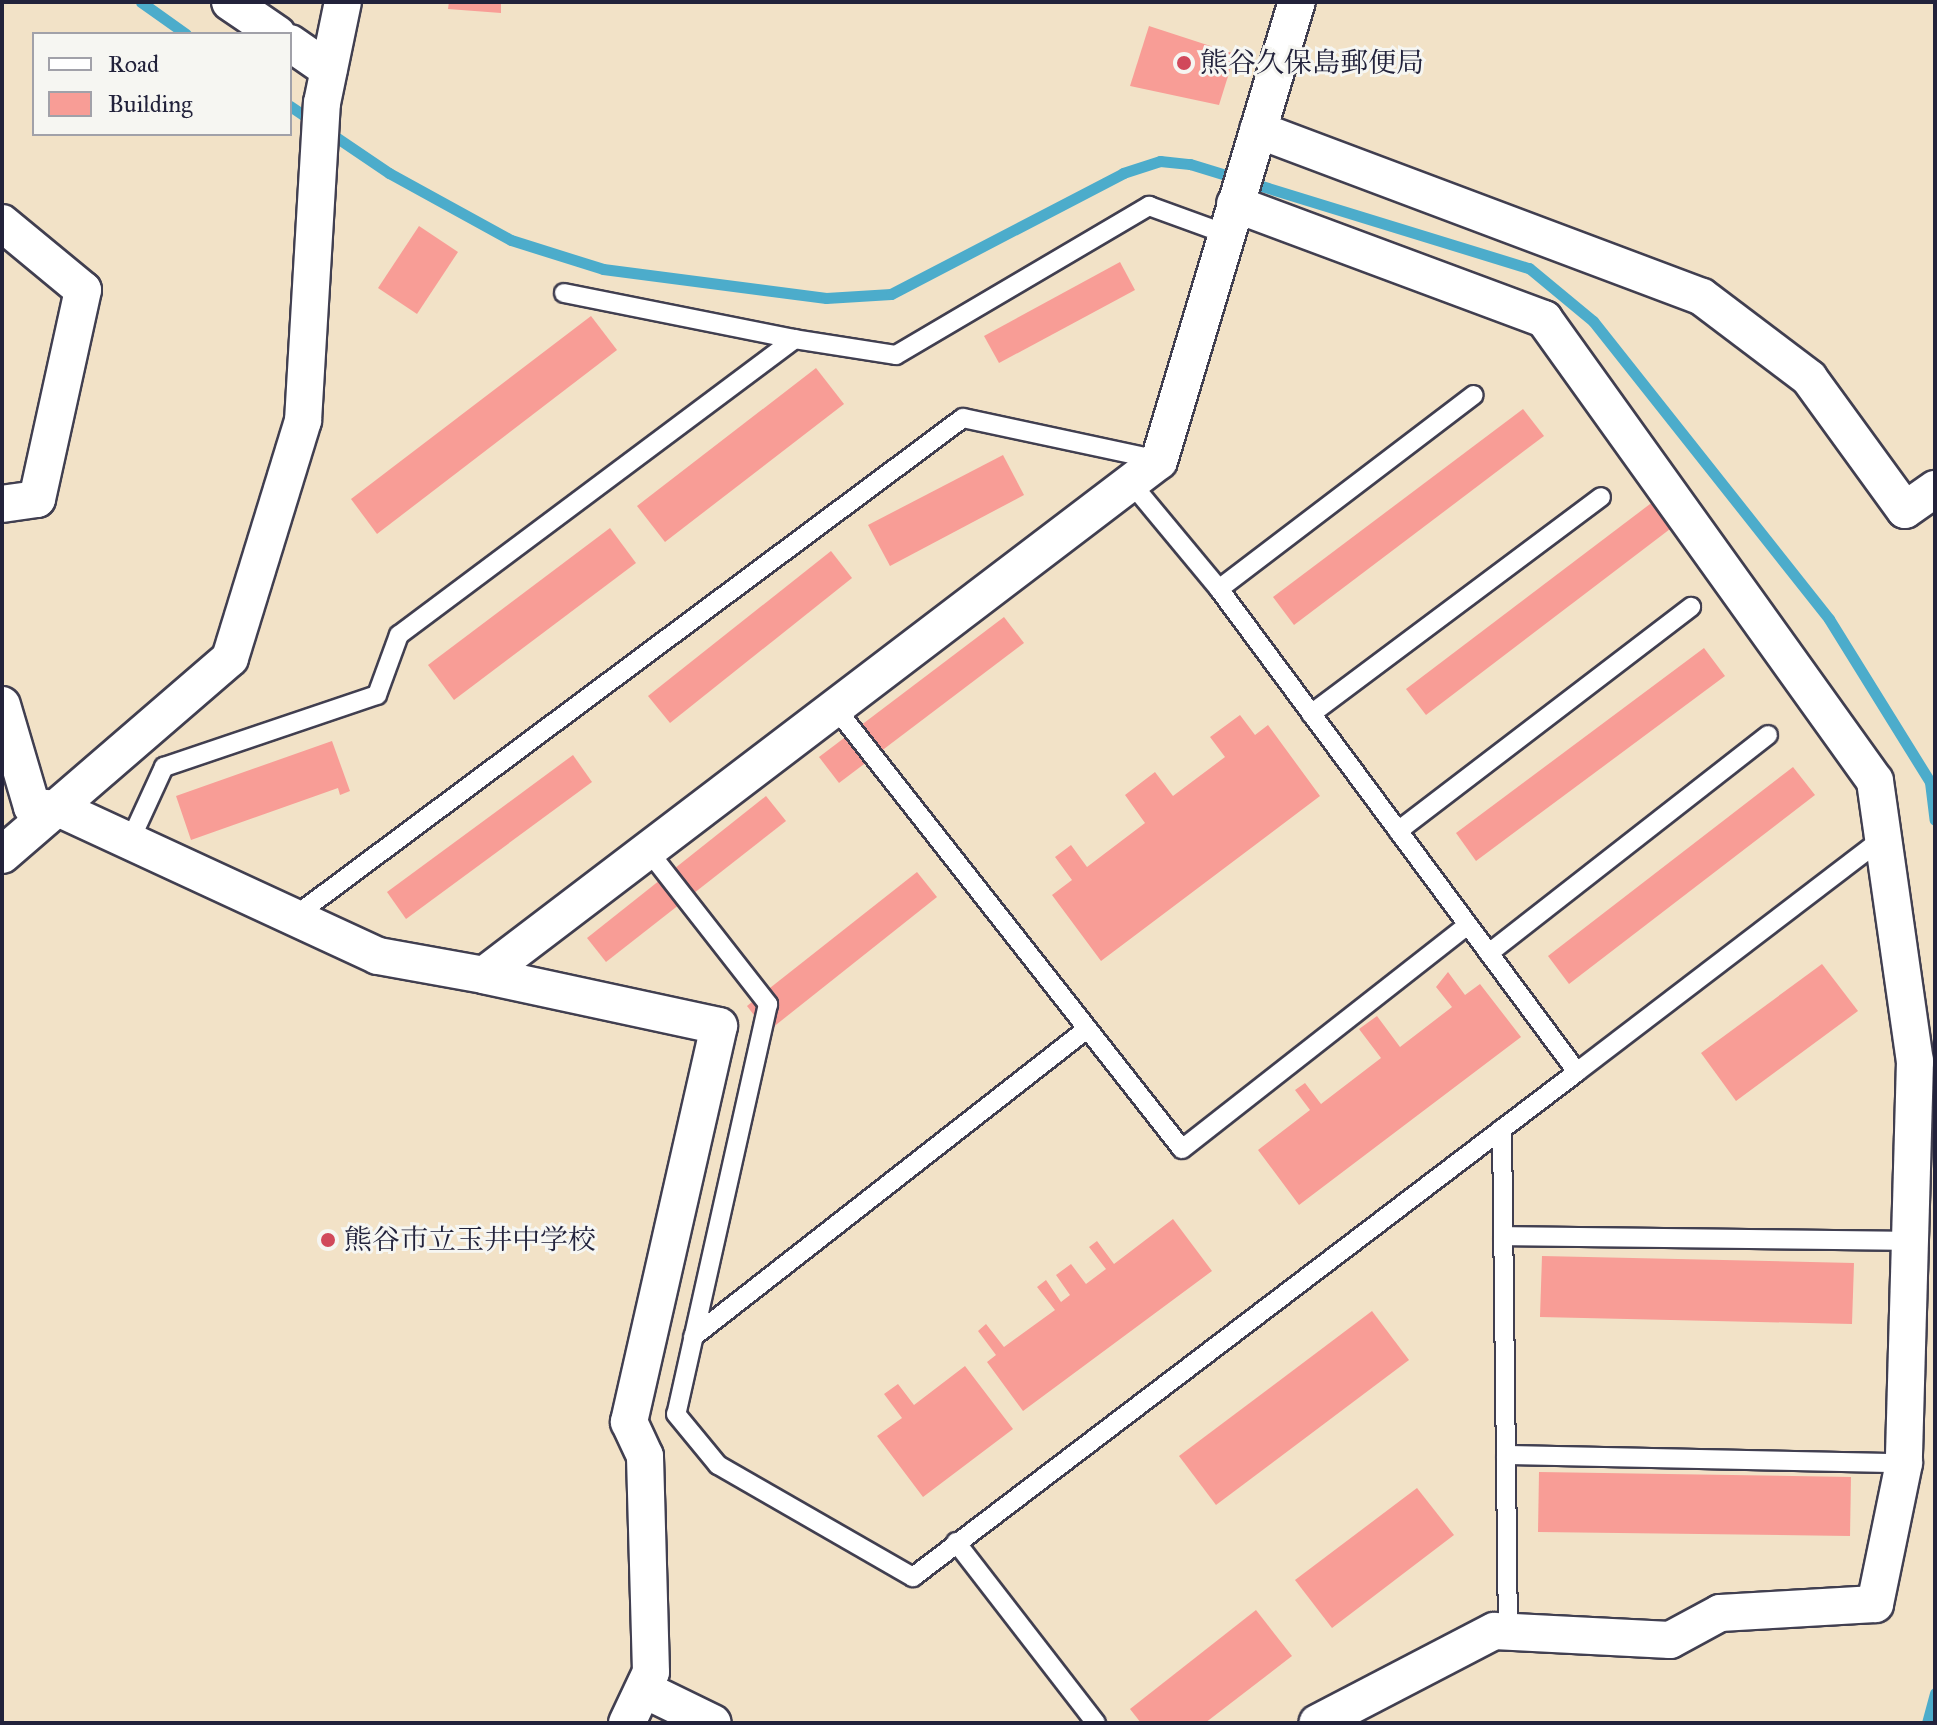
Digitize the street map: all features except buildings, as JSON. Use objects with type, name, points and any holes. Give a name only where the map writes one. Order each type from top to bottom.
[{"type":"street","points":[[230,2],[274,32]]},
{"type":"street","points":[[2,855],[60,809],[230,658],[303,421],[325,86],[343,2]]},
{"type":"street","points":[[484,975],[650,853],[1159,461],[1297,2]]},
{"type":"street","points":[[292,45],[325,86]]},
{"type":"street","points":[[1254,143],[1702,297],[1809,378],[1905,510],[1935,489]]},
{"type":"street","points":[[1232,213],[1544,319],[1875,781],[1915,1061],[1904,1463],[1875,1604],[1720,1613],[1670,1640],[1508,1632],[1428,1663],[1317,1723]]},
{"type":"street","points":[[2,223],[83,290],[37,499],[2,504]]},
{"type":"street","points":[[2,705],[32,807],[60,809],[289,921],[378,956],[484,975],[719,1026],[629,1422],[645,1456],[647,1691],[627,1723]]},
{"type":"street","points":[[647,1691],[713,1723]]},
{"type":"lane","points":[[564,293],[794,339],[896,355],[1149,206],[1232,213]]},
{"type":"lane","points":[[129,843],[164,767],[377,695],[399,635],[794,339]]},
{"type":"lane","points":[[1219,589],[1474,395]]},
{"type":"lane","points":[[289,921],[963,418],[1159,461]]},
{"type":"lane","points":[[1131,483],[1219,589],[1577,1072]]},
{"type":"lane","points":[[1311,714],[1601,497]]},
{"type":"lane","points":[[1398,831],[1691,607]]},
{"type":"lane","points":[[837,710],[1182,1149],[1468,925]]},
{"type":"lane","points":[[1489,953],[1768,735]]},
{"type":"lane","points":[[650,853],[768,1004],[676,1414],[718,1465],[913,1577],[1885,836]]},
{"type":"lane","points":[[693,1337],[1087,1029]]},
{"type":"lane","points":[[1502,1129],[1508,1632]]},
{"type":"lane","points":[[1503,1236],[1910,1241]]},
{"type":"lane","points":[[1506,1455],[1904,1463]]},
{"type":"lane","points":[[956,1542],[1096,1723]]},
{"type":"waterway","points":[[141,2],[183,32]]},
{"type":"waterway","points":[[292,107],[389,173],[511,240],[603,269],[826,298],[891,294],[1123,173],[1160,161],[1190,164],[1529,268],[1593,321],[1829,619],[1930,782],[1935,820]]},
{"type":"waterway","points":[[1927,1723],[1935,1693]]},
{"type":"place","name":"熊谷久保島郵便局","points":[[1184,63]]},
{"type":"place","name":"熊谷市立玉井中学校","points":[[328,1240]]}]
